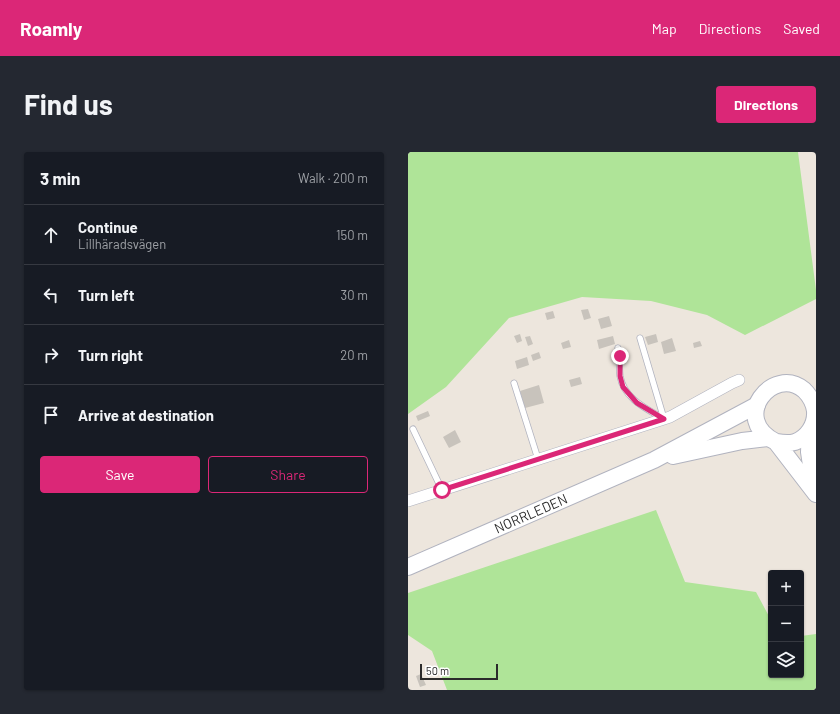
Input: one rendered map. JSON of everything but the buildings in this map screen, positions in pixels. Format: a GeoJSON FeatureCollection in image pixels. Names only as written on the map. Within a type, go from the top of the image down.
{"type":"FeatureCollection","features":[{"type":"Feature","properties":{"kind":"main road"},"geometry":{"type":"LineString","coordinates":[[789,384],[809,388],[808,394],[813,402],[815,412],[809,452],[816,493],[772,440],[762,432],[758,425],[755,415],[761,396],[768,389],[776,385],[789,384]]}},
{"type":"Feature","properties":{"kind":"main road","name":"NORRLEDEN"},"geometry":{"type":"LineString","coordinates":[[408,567],[654,460],[757,405]]}},
{"type":"Feature","properties":{"kind":"main road"},"geometry":{"type":"LineString","coordinates":[[772,440],[785,444],[794,443],[803,438],[813,425]]}},
{"type":"Feature","properties":{"kind":"main road","name":"NORRLEDEN"},"geometry":{"type":"LineString","coordinates":[[654,460],[742,441],[772,440]]}},
{"type":"Feature","properties":{"kind":"street"},"geometry":{"type":"LineString","coordinates":[[408,501],[664,419],[739,380]]}},
{"type":"Feature","properties":{"kind":"lane"},"geometry":{"type":"LineString","coordinates":[[640,338],[664,419]]}},
{"type":"Feature","properties":{"kind":"lane"},"geometry":{"type":"LineString","coordinates":[[618,348],[620,356],[620,376],[623,387],[637,403],[664,419]]}},
{"type":"Feature","properties":{"kind":"lane"},"geometry":{"type":"LineString","coordinates":[[514,383],[538,459]]}},
{"type":"Feature","properties":{"kind":"lane"},"geometry":{"type":"LineString","coordinates":[[413,428],[442,490]]}},
{"type":"Feature","properties":{"kind":"green space"},"geometry":{"type":"Polygon","coordinates":[[[408,152],[798,152],[816,299],[745,335],[707,315],[651,301],[582,297],[509,318],[446,387],[408,414],[408,152]]]}},
{"type":"Feature","properties":{"kind":"green space"},"geometry":{"type":"Polygon","coordinates":[[[656,510],[685,582],[756,592],[768,614],[768,678],[804,678],[804,636],[816,634],[816,690],[447,690],[432,651],[408,635],[408,593],[656,510]]]}},
{"type":"Feature","properties":{"kind":"route"},"geometry":{"type":"LineString","coordinates":[[442,490],[664,419],[637,403],[623,387],[620,376],[620,356]]}}]}
